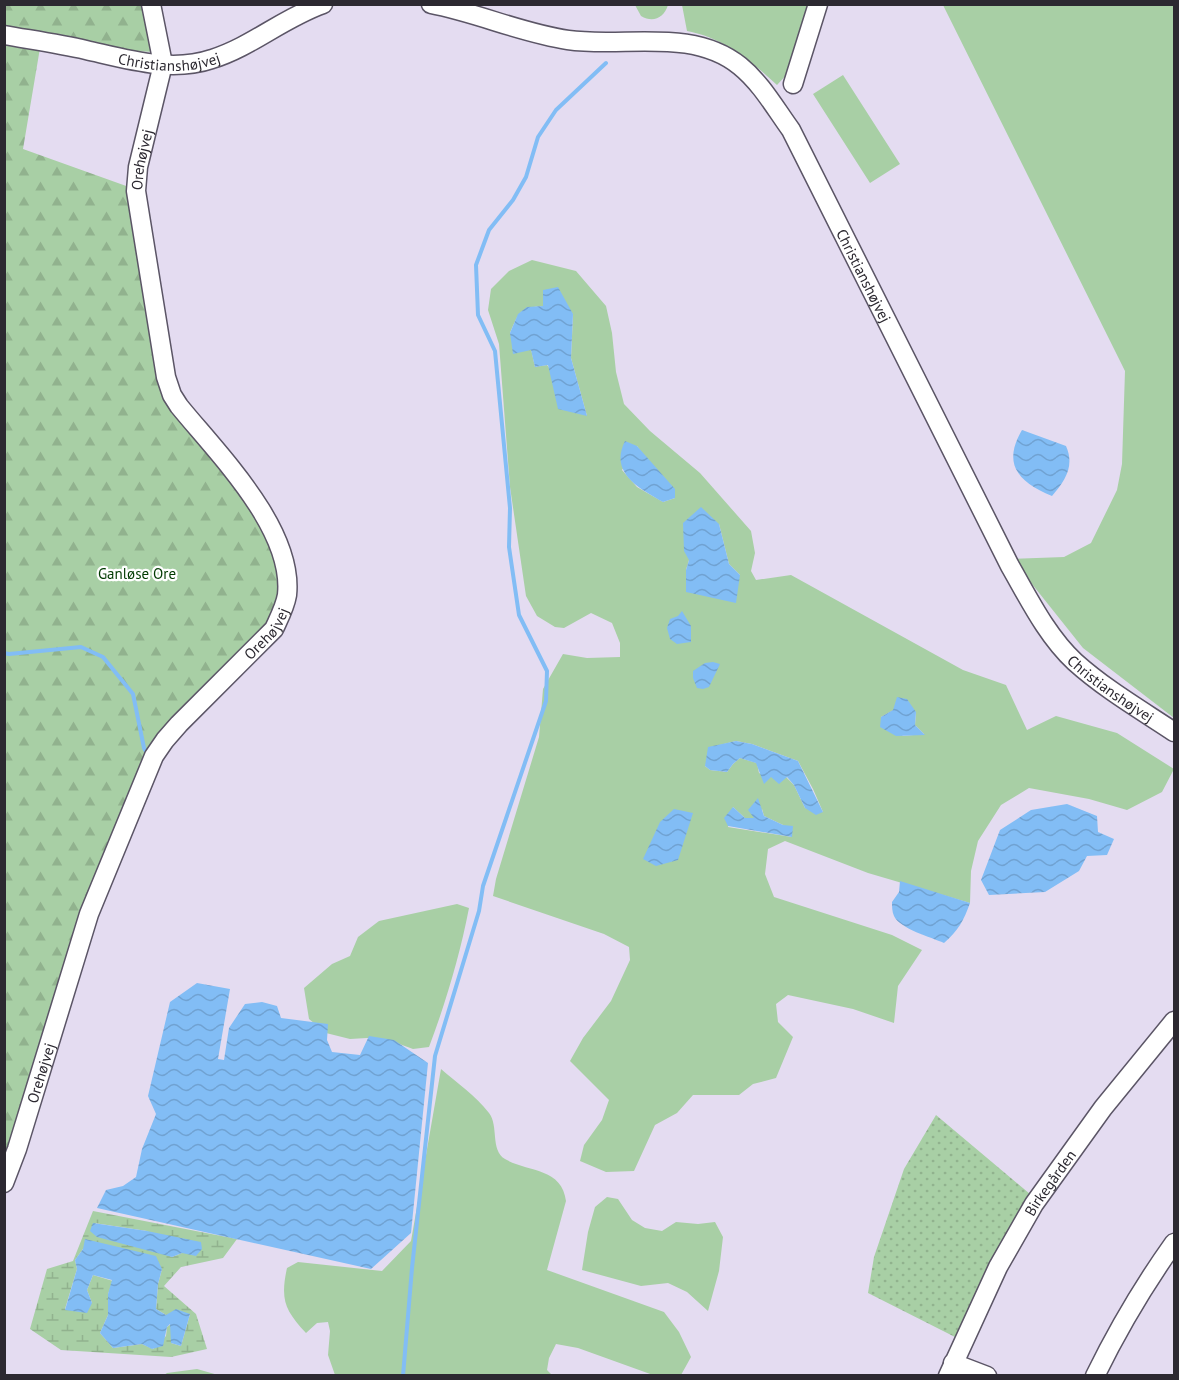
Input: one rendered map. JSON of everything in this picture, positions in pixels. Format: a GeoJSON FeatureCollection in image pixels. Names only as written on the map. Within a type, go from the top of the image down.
{"type":"FeatureCollection","features":[{"type":"Feature","properties":{"kind":"street"},"geometry":{"type":"LineString","coordinates":[[151,4],[163,64]]}},
{"type":"Feature","properties":{"kind":"street","name":"Christianshøjvej"},"geometry":{"type":"LineString","coordinates":[[4,35],[145,62],[183,65],[211,60],[238,49],[292,17],[323,4]]}},
{"type":"Feature","properties":{"kind":"street","name":"Christianshøjvej"},"geometry":{"type":"LineString","coordinates":[[431,4],[568,40],[676,42],[699,45],[739,65],[759,84],[791,130],[1010,566],[1035,610],[1074,661],[1100,682],[1174,732]]}},
{"type":"Feature","properties":{"kind":"street"},"geometry":{"type":"LineString","coordinates":[[793,84],[818,4]]}},
{"type":"Feature","properties":{"kind":"street","name":"Orehøjvej"},"geometry":{"type":"LineString","coordinates":[[4,1183],[17,1149],[89,914],[154,756],[179,724],[274,629],[287,595],[287,574],[283,555],[261,508],[179,406],[172,395],[166,377],[136,192],[138,167],[163,64]]}},
{"type":"Feature","properties":{"kind":"street","name":"Birkegården"},"geometry":{"type":"LineString","coordinates":[[987,1376],[951,1369],[998,1268],[1034,1204],[1102,1108],[1174,1021]]}},
{"type":"Feature","properties":{"kind":"street"},"geometry":{"type":"LineString","coordinates":[[1095,1376],[1112,1341],[1155,1269],[1174,1243]]}},
{"type":"Feature","properties":{"kind":"green space"},"geometry":{"type":"Polygon","coordinates":[[[635,4],[668,5],[661,16],[650,19],[641,16],[635,4]]]}},
{"type":"Feature","properties":{"kind":"green space","name":"Ganløse Ore"},"geometry":{"type":"Polygon","coordinates":[[[5,5],[148,5],[158,52],[40,48],[23,149],[129,187],[175,404],[258,510],[285,567],[272,628],[154,743],[5,1167],[5,5]]]}},
{"type":"Feature","properties":{"kind":"green space"},"geometry":{"type":"Polygon","coordinates":[[[682,5],[811,5],[791,70],[777,85],[736,51],[713,39],[687,31],[682,5]]]}},
{"type":"Feature","properties":{"kind":"green space"},"geometry":{"type":"Polygon","coordinates":[[[943,5],[1174,5],[1174,718],[1083,648],[1012,559],[1064,557],[1091,543],[1117,490],[1122,464],[1125,371],[943,5]]]}},
{"type":"Feature","properties":{"kind":"green space"},"geometry":{"type":"Polygon","coordinates":[[[843,75],[900,164],[870,183],[813,94],[843,75]]]}},
{"type":"Feature","properties":{"kind":"green space"},"geometry":{"type":"Polygon","coordinates":[[[532,260],[576,271],[606,306],[612,333],[616,372],[624,404],[650,431],[700,473],[751,531],[755,553],[751,571],[756,580],[791,575],[963,670],[1006,685],[1027,730],[1056,716],[1117,733],[1174,769],[1162,792],[1127,810],[1089,799],[1029,788],[1001,805],[978,841],[971,871],[970,903],[868,873],[785,841],[768,849],[765,874],[774,897],[892,935],[922,950],[898,986],[894,1023],[853,1009],[788,995],[776,1004],[778,1022],[793,1037],[776,1078],[753,1084],[739,1095],[693,1095],[677,1113],[655,1125],[634,1171],[606,1172],[580,1161],[584,1145],[602,1120],[609,1100],[570,1061],[583,1038],[611,1001],[630,960],[629,947],[604,934],[493,896],[496,879],[539,737],[543,689],[563,654],[587,658],[620,657],[620,643],[612,623],[591,613],[564,628],[555,627],[537,616],[526,596],[510,487],[499,344],[488,310],[491,289],[509,271],[532,260]],[[543,306],[521,312],[510,333],[531,349],[535,367],[547,365],[587,416],[571,358],[573,314],[543,306]],[[637,446],[622,470],[637,487],[663,502],[675,498],[637,446]],[[719,524],[689,560],[686,570],[740,575],[729,564],[719,524]],[[893,710],[881,717],[903,736],[924,734],[915,725],[916,712],[893,710]],[[736,741],[716,746],[705,766],[710,770],[727,772],[740,758],[757,763],[759,773],[771,777],[786,777],[794,785],[805,808],[823,812],[798,761],[752,744],[736,741]],[[733,807],[728,827],[792,837],[783,825],[764,816],[762,809],[755,818],[745,818],[733,807]]]}},
{"type":"Feature","properties":{"kind":"green space"},"geometry":{"type":"Polygon","coordinates":[[[457,904],[469,908],[452,978],[429,1047],[413,1049],[394,1042],[367,1038],[350,1039],[326,1033],[309,1019],[304,988],[332,964],[350,956],[358,937],[379,921],[457,904]]]}},
{"type":"Feature","properties":{"kind":"green space"},"geometry":{"type":"Polygon","coordinates":[[[441,1069],[489,1113],[494,1124],[496,1144],[500,1155],[514,1163],[551,1176],[563,1190],[566,1201],[547,1270],[664,1312],[679,1332],[691,1357],[681,1375],[653,1375],[578,1348],[556,1344],[549,1358],[547,1370],[552,1375],[335,1375],[328,1355],[330,1331],[328,1322],[317,1323],[306,1333],[289,1311],[284,1297],[287,1268],[298,1262],[382,1271],[411,1241],[441,1069]]]}},
{"type":"Feature","properties":{"kind":"green space"},"geometry":{"type":"Polygon","coordinates":[[[936,1115],[1030,1194],[988,1266],[955,1337],[868,1293],[874,1257],[904,1169],[936,1115]]]}},
{"type":"Feature","properties":{"kind":"green space"},"geometry":{"type":"Polygon","coordinates":[[[607,1197],[618,1199],[632,1220],[645,1228],[662,1231],[676,1222],[698,1224],[715,1222],[723,1237],[719,1271],[708,1311],[687,1292],[668,1283],[641,1286],[582,1270],[588,1232],[595,1207],[607,1197]]]}},
{"type":"Feature","properties":{"kind":"green space"},"geometry":{"type":"Polygon","coordinates":[[[93,1211],[237,1239],[223,1258],[181,1267],[164,1286],[196,1314],[207,1349],[171,1357],[61,1350],[30,1329],[47,1269],[73,1261],[93,1211]],[[94,1223],[172,1257],[182,1253],[147,1231],[94,1223]],[[83,1249],[75,1260],[77,1269],[65,1309],[92,1303],[87,1290],[93,1275],[113,1281],[108,1294],[108,1315],[100,1333],[113,1348],[142,1344],[153,1349],[166,1336],[167,1327],[171,1324],[171,1343],[181,1346],[190,1314],[166,1315],[156,1309],[162,1269],[83,1249]]]}},
{"type":"Feature","properties":{"kind":"green space"},"geometry":{"type":"Polygon","coordinates":[[[197,1369],[218,1375],[164,1375],[167,1373],[197,1369]]]}},
{"type":"Feature","properties":{"kind":"water"},"geometry":{"type":"Polygon","coordinates":[[[558,287],[573,314],[571,358],[587,416],[558,409],[548,365],[535,367],[531,350],[513,354],[510,333],[518,314],[527,307],[543,306],[543,290],[558,287]]]}},
{"type":"Feature","properties":{"kind":"water"},"geometry":{"type":"Polygon","coordinates":[[[1022,430],[1066,446],[1069,453],[1069,467],[1061,485],[1052,496],[1030,485],[1017,470],[1013,453],[1022,430]]]}},
{"type":"Feature","properties":{"kind":"water"},"geometry":{"type":"Polygon","coordinates":[[[625,441],[637,446],[675,489],[675,498],[663,502],[629,478],[621,462],[621,452],[625,441]]]}},
{"type":"Feature","properties":{"kind":"water"},"geometry":{"type":"Polygon","coordinates":[[[701,507],[719,524],[729,564],[740,575],[736,603],[686,592],[686,570],[689,560],[684,551],[683,523],[701,507]]]}},
{"type":"Feature","properties":{"kind":"water"},"geometry":{"type":"Polygon","coordinates":[[[682,611],[691,626],[691,642],[677,644],[670,639],[667,628],[670,619],[678,616],[682,611]]]}},
{"type":"Feature","properties":{"kind":"water"},"geometry":{"type":"Polygon","coordinates":[[[705,663],[720,664],[709,687],[697,688],[693,671],[705,663]]]}},
{"type":"Feature","properties":{"kind":"water"},"geometry":{"type":"Polygon","coordinates":[[[897,697],[907,699],[916,712],[915,725],[925,735],[896,736],[880,727],[881,717],[893,710],[897,697]]]}},
{"type":"Feature","properties":{"kind":"water"},"geometry":{"type":"Polygon","coordinates":[[[736,741],[752,744],[798,761],[823,812],[816,815],[805,808],[794,785],[787,777],[779,784],[771,777],[764,784],[756,763],[740,758],[727,772],[710,770],[705,766],[708,747],[736,741]]]}},
{"type":"Feature","properties":{"kind":"water"},"geometry":{"type":"Polygon","coordinates":[[[758,798],[764,816],[783,825],[793,826],[792,837],[728,826],[724,818],[733,807],[745,818],[754,818],[748,810],[758,798]]]}},
{"type":"Feature","properties":{"kind":"water"},"geometry":{"type":"Polygon","coordinates":[[[1067,804],[1097,816],[1098,832],[1114,839],[1107,855],[1087,856],[1079,871],[1045,892],[989,895],[981,880],[1000,830],[1031,810],[1067,804]]]}},
{"type":"Feature","properties":{"kind":"water"},"geometry":{"type":"Polygon","coordinates":[[[674,809],[693,813],[678,860],[656,866],[643,859],[660,822],[674,809]]]}},
{"type":"Feature","properties":{"kind":"water"},"geometry":{"type":"Polygon","coordinates":[[[900,881],[970,903],[960,925],[944,943],[909,929],[897,921],[892,911],[892,902],[899,892],[900,881]]]}},
{"type":"Feature","properties":{"kind":"water"},"geometry":{"type":"Polygon","coordinates":[[[197,983],[230,989],[218,1059],[224,1060],[229,1028],[245,1004],[262,1002],[277,1006],[281,1018],[328,1024],[327,1040],[332,1052],[360,1055],[369,1036],[394,1040],[428,1063],[411,1233],[371,1269],[97,1208],[106,1190],[123,1186],[136,1177],[142,1149],[156,1114],[148,1096],[170,1002],[197,983]]]}},
{"type":"Feature","properties":{"kind":"water"},"geometry":{"type":"Polygon","coordinates":[[[93,1223],[201,1242],[202,1249],[196,1256],[182,1253],[172,1257],[97,1237],[90,1231],[93,1223]]]}},
{"type":"Feature","properties":{"kind":"water"},"geometry":{"type":"Polygon","coordinates":[[[85,1239],[156,1256],[162,1269],[156,1309],[166,1315],[176,1309],[190,1314],[181,1346],[171,1343],[170,1324],[167,1327],[163,1346],[152,1349],[142,1344],[113,1348],[100,1333],[108,1315],[108,1294],[112,1280],[93,1275],[87,1290],[92,1303],[87,1313],[65,1310],[77,1269],[75,1260],[83,1249],[85,1239]]]}},
{"type":"Feature","properties":{"kind":"waterway"},"geometry":{"type":"LineString","coordinates":[[403,1376],[435,1056],[479,911],[483,886],[546,701],[547,671],[519,615],[509,547],[510,508],[495,351],[478,315],[476,265],[489,230],[513,200],[526,177],[538,137],[556,110],[606,63]]}},
{"type":"Feature","properties":{"kind":"waterway"},"geometry":{"type":"LineString","coordinates":[[4,653],[81,647],[103,657],[133,694],[144,748],[148,755]]}}]}
